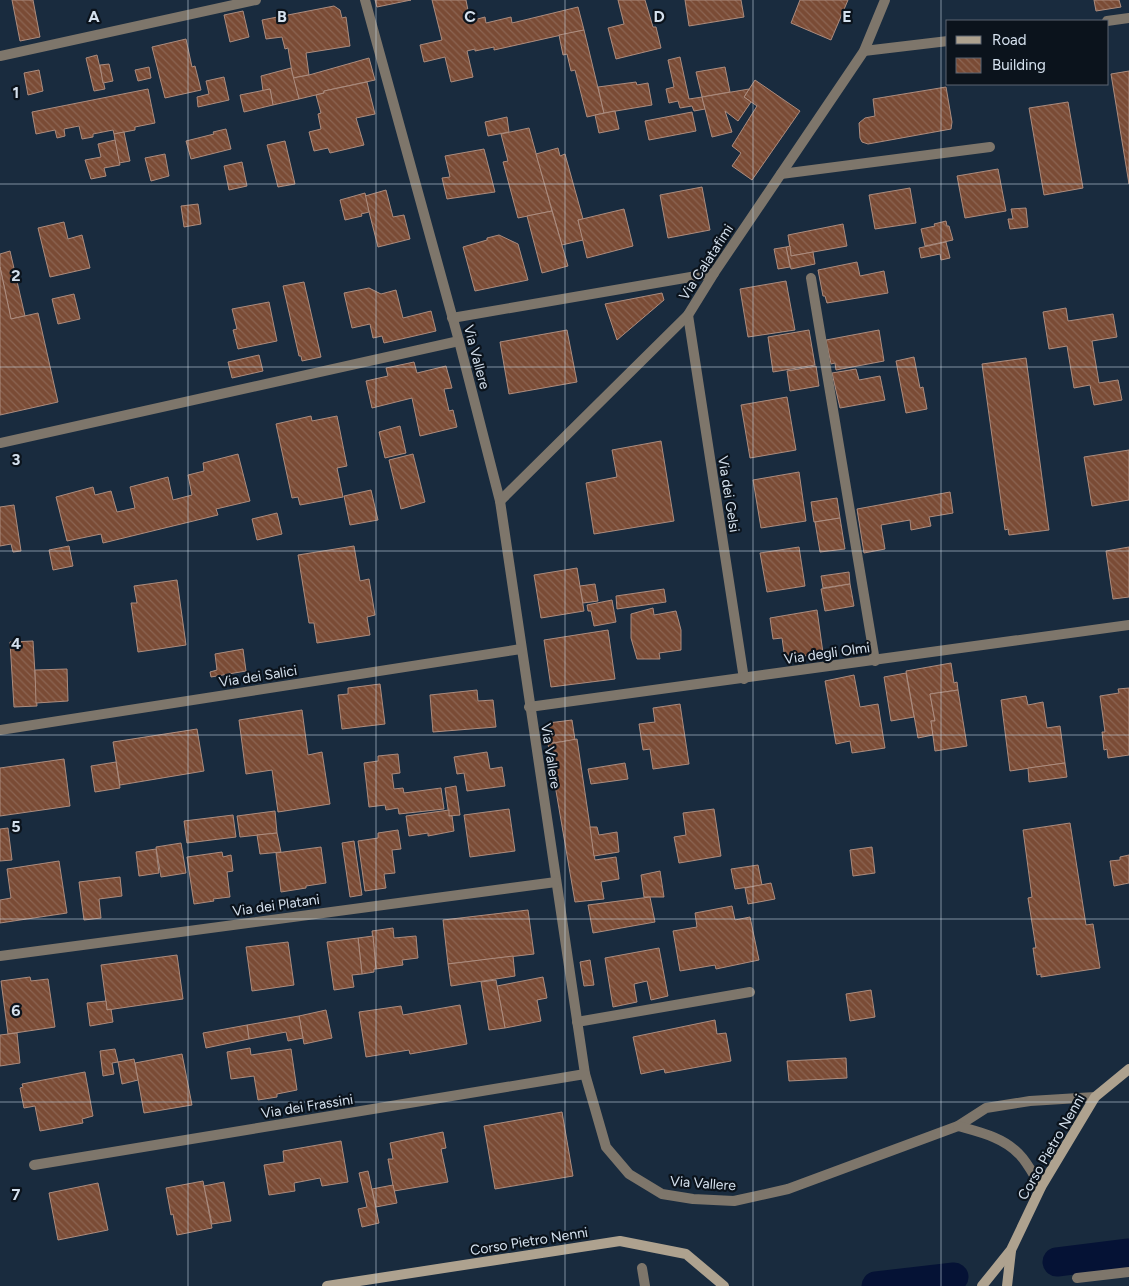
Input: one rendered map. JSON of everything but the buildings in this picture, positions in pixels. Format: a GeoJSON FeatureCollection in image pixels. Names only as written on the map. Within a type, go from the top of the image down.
{"type":"FeatureCollection","features":[{"type":"Feature","properties":{"kind":"main road","name":"Corso Pietro Nenni"},"geometry":{"type":"LineString","coordinates":[[982,1286],[1011,1250],[1041,1187],[1094,1098],[1129,1069]]}},
{"type":"Feature","properties":{"kind":"main road","name":"Corso Pietro Nenni"},"geometry":{"type":"LineString","coordinates":[[327,1286],[620,1241],[686,1254],[724,1286]]}},
{"type":"Feature","properties":{"kind":"main road","name":"Corso Pietro Nenni"},"geometry":{"type":"LineString","coordinates":[[1007,1286],[1011,1250]]}},
{"type":"Feature","properties":{"kind":"street"},"geometry":{"type":"LineString","coordinates":[[0,56],[256,0]]}},
{"type":"Feature","properties":{"kind":"street","name":"Via Vallere"},"geometry":{"type":"LineString","coordinates":[[365,0],[500,501],[529,707],[585,1074],[606,1146],[629,1174],[662,1194],[693,1199],[734,1201],[788,1189],[958,1126],[986,1108],[1030,1101],[1094,1098]]}},
{"type":"Feature","properties":{"kind":"street","name":"Via Calatafimi"},"geometry":{"type":"LineString","coordinates":[[500,501],[688,315],[714,273],[864,51],[885,0]]}},
{"type":"Feature","properties":{"kind":"street"},"geometry":{"type":"LineString","coordinates":[[1109,21],[1129,18]]}},
{"type":"Feature","properties":{"kind":"street"},"geometry":{"type":"LineString","coordinates":[[864,51],[946,41]]}},
{"type":"Feature","properties":{"kind":"street"},"geometry":{"type":"LineString","coordinates":[[781,174],[990,147]]}},
{"type":"Feature","properties":{"kind":"street"},"geometry":{"type":"LineString","coordinates":[[452,318],[714,273]]}},
{"type":"Feature","properties":{"kind":"street"},"geometry":{"type":"LineString","coordinates":[[811,278],[875,660]]}},
{"type":"Feature","properties":{"kind":"street","name":"Via dei Gelsi"},"geometry":{"type":"LineString","coordinates":[[688,315],[744,679]]}},
{"type":"Feature","properties":{"kind":"street"},"geometry":{"type":"LineString","coordinates":[[0,443],[458,341]]}},
{"type":"Feature","properties":{"kind":"street","name":"Via degli Olmi"},"geometry":{"type":"LineString","coordinates":[[529,707],[1129,625]]}},
{"type":"Feature","properties":{"kind":"street","name":"Via dei Salici"},"geometry":{"type":"LineString","coordinates":[[0,730],[521,648]]}},
{"type":"Feature","properties":{"kind":"street","name":"Via dei Platani"},"geometry":{"type":"LineString","coordinates":[[0,956],[556,882]]}},
{"type":"Feature","properties":{"kind":"street"},"geometry":{"type":"LineString","coordinates":[[577,1022],[750,992]]}},
{"type":"Feature","properties":{"kind":"street","name":"Via dei Frassini"},"geometry":{"type":"LineString","coordinates":[[34,1165],[585,1074]]}},
{"type":"Feature","properties":{"kind":"street"},"geometry":{"type":"LineString","coordinates":[[958,1126],[1003,1141],[1019,1154],[1041,1187]]}},
{"type":"Feature","properties":{"kind":"street"},"geometry":{"type":"LineString","coordinates":[[642,1268],[646,1286]]}},
{"type":"Feature","properties":{"kind":"street"},"geometry":{"type":"LineString","coordinates":[[1077,1278],[1129,1272]]}},
{"type":"Feature","properties":{"kind":"waterway"},"geometry":{"type":"LineString","coordinates":[[1057,1262],[1129,1253]]}},
{"type":"Feature","properties":{"kind":"waterway"},"geometry":{"type":"LineString","coordinates":[[876,1286],[954,1277]]}}]}
